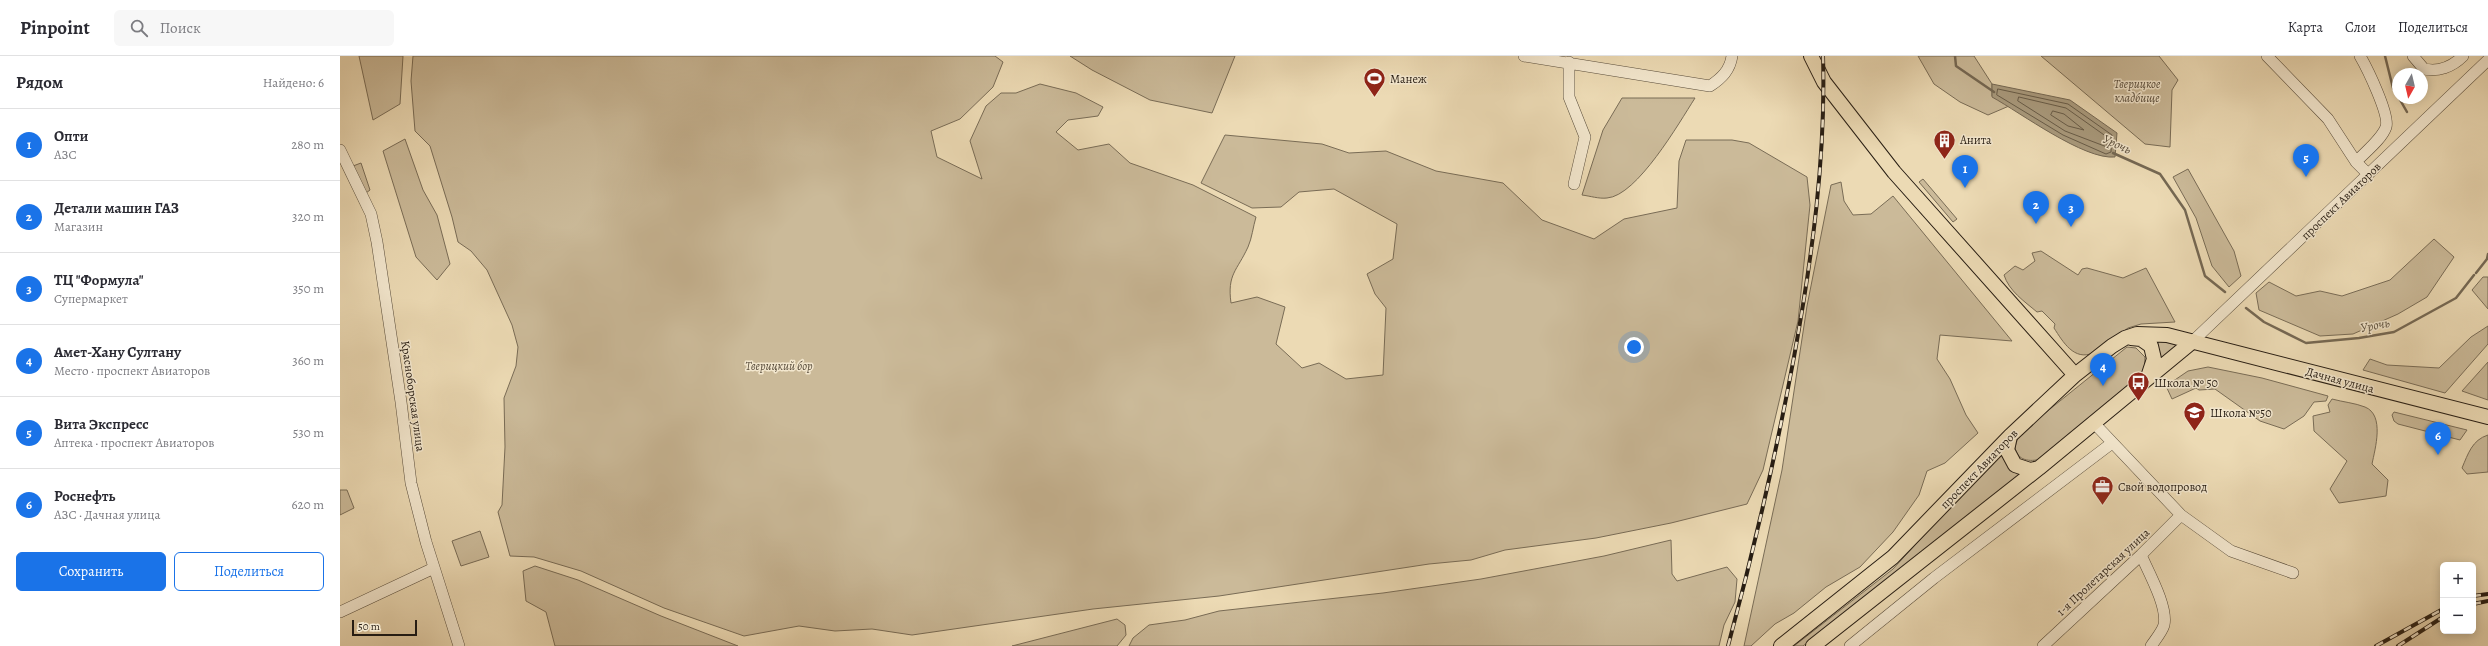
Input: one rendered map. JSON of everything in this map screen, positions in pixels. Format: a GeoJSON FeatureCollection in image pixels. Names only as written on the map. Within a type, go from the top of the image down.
{"type":"FeatureCollection","features":[{"type":"Feature","properties":{"kind":"main road"},"geometry":{"type":"LineString","coordinates":[[1811,56],[1824,82],[1894,172],[2075,375]]}},
{"type":"Feature","properties":{"kind":"main road","name":"проспект Авиаторов"},"geometry":{"type":"LineString","coordinates":[[1781,646],[1893,557],[2010,436],[2075,375],[2125,338],[2147,333],[2167,335],[2193,341]]}},
{"type":"Feature","properties":{"kind":"main road"},"geometry":{"type":"LineString","coordinates":[[2125,338],[2141,339],[2151,346],[2154,359],[2148,377]]}},
{"type":"Feature","properties":{"kind":"main road","name":"проспект Авиаторов"},"geometry":{"type":"LineString","coordinates":[[1813,646],[2039,468],[2193,341]]}},
{"type":"Feature","properties":{"kind":"main road","name":"Дачная улица"},"geometry":{"type":"LineString","coordinates":[[2193,341],[2374,390],[2488,417]]}},
{"type":"Feature","properties":{"kind":"main road"},"geometry":{"type":"LineString","coordinates":[[2010,436],[2007,450],[2013,462],[2022,469],[2030,470],[2039,468]]}},
{"type":"Feature","properties":{"kind":"street"},"geometry":{"type":"LineString","coordinates":[[1524,56],[1569,62],[1710,86],[1722,78],[1731,64],[1732,56]]}},
{"type":"Feature","properties":{"kind":"street"},"geometry":{"type":"LineString","coordinates":[[2267,56],[2328,119],[2356,162],[2368,174]]}},
{"type":"Feature","properties":{"kind":"street"},"geometry":{"type":"LineString","coordinates":[[2356,162],[2386,128],[2387,117],[2368,71],[2360,56]]}},
{"type":"Feature","properties":{"kind":"street"},"geometry":{"type":"LineString","coordinates":[[2413,56],[2424,69],[2433,71],[2442,70],[2463,56]]}},
{"type":"Feature","properties":{"kind":"street","name":"проспект Авиаторов"},"geometry":{"type":"LineString","coordinates":[[2193,341],[2262,278],[2368,174],[2488,60]]}},
{"type":"Feature","properties":{"kind":"street"},"geometry":{"type":"LineString","coordinates":[[1569,62],[1569,97],[1584,137],[1574,184]]}},
{"type":"Feature","properties":{"kind":"street","name":"Красноборская улица"},"geometry":{"type":"LineString","coordinates":[[340,150],[370,214],[377,242],[401,402],[411,483],[434,568],[459,646]]}},
{"type":"Feature","properties":{"kind":"street"},"geometry":{"type":"LineString","coordinates":[[2093,422],[2181,515],[2231,551],[2293,573]]}},
{"type":"Feature","properties":{"kind":"street"},"geometry":{"type":"LineString","coordinates":[[1850,646],[1934,578],[2112,443]]}},
{"type":"Feature","properties":{"kind":"street","name":"1-я Пролетарская улица"},"geometry":{"type":"LineString","coordinates":[[2043,646],[2141,555],[2181,515]]}},
{"type":"Feature","properties":{"kind":"street"},"geometry":{"type":"LineString","coordinates":[[2141,555],[2160,598],[2165,617],[2164,627],[2151,646]]}},
{"type":"Feature","properties":{"kind":"street"},"geometry":{"type":"LineString","coordinates":[[340,612],[434,568]]}},
{"type":"Feature","properties":{"kind":"green space"},"geometry":{"type":"Polygon","coordinates":[[[359,56],[403,56],[400,104],[373,120],[359,56]]]}},
{"type":"Feature","properties":{"kind":"green space","name":"Тверицкий бор"},"geometry":{"type":"Polygon","coordinates":[[[413,56],[995,56],[1003,62],[993,87],[960,119],[931,131],[937,157],[982,179],[970,141],[986,106],[1001,93],[1016,93],[1040,84],[1076,93],[1103,107],[1098,116],[1068,120],[1056,132],[1078,150],[1109,144],[1130,163],[1193,185],[1256,217],[1249,244],[1234,273],[1230,285],[1231,303],[1257,297],[1285,307],[1276,344],[1302,368],[1319,363],[1346,379],[1383,375],[1386,308],[1375,294],[1367,274],[1393,259],[1397,224],[1334,189],[1299,192],[1281,207],[1252,208],[1201,183],[1225,135],[1322,144],[1349,153],[1386,151],[1436,171],[1503,183],[1542,220],[1594,239],[1624,219],[1677,208],[1679,161],[1686,140],[1732,140],[1749,143],[1807,177],[1810,205],[1798,321],[1763,470],[1747,504],[1671,523],[1596,538],[1505,550],[1471,560],[1429,564],[1219,596],[1093,609],[912,635],[872,629],[835,631],[799,626],[744,636],[664,608],[581,571],[534,557],[510,556],[498,512],[502,505],[505,447],[504,398],[516,366],[518,347],[512,325],[487,270],[471,251],[458,242],[452,217],[430,146],[415,131],[411,81],[413,56]]]}},
{"type":"Feature","properties":{"kind":"green space"},"geometry":{"type":"Polygon","coordinates":[[[1070,56],[1235,56],[1212,113],[1150,100],[1092,70],[1070,56]]]}},
{"type":"Feature","properties":{"kind":"green space"},"geometry":{"type":"Polygon","coordinates":[[[1918,56],[1974,56],[1992,84],[1992,96],[2009,106],[1988,115],[1960,102],[1934,84],[1918,56]]]}},
{"type":"Feature","properties":{"kind":"green space","name":"Тверицкое кладбище"},"geometry":{"type":"Polygon","coordinates":[[[2041,56],[2159,56],[2178,80],[2172,90],[2170,147],[2145,144],[2041,56]]]}},
{"type":"Feature","properties":{"kind":"green space"},"geometry":{"type":"Polygon","coordinates":[[[1622,98],[1695,98],[1656,157],[1631,185],[1619,194],[1607,198],[1582,195],[1603,130],[1622,98]]]}},
{"type":"Feature","properties":{"kind":"green space"},"geometry":{"type":"Polygon","coordinates":[[[405,139],[423,190],[437,215],[450,264],[437,280],[416,257],[383,151],[405,139]]]}},
{"type":"Feature","properties":{"kind":"green space"},"geometry":{"type":"Polygon","coordinates":[[[361,163],[370,190],[366,193],[353,166],[361,163]]]}},
{"type":"Feature","properties":{"kind":"green space"},"geometry":{"type":"Polygon","coordinates":[[[2188,169],[2234,251],[2241,276],[2229,287],[2212,266],[2196,218],[2173,177],[2188,169]]]}},
{"type":"Feature","properties":{"kind":"green space"},"geometry":{"type":"Polygon","coordinates":[[[1923,179],[1957,219],[1953,222],[1919,182],[1923,179]]]}},
{"type":"Feature","properties":{"kind":"green space"},"geometry":{"type":"Polygon","coordinates":[[[1841,182],[1844,201],[1853,215],[1871,214],[1893,196],[2012,341],[1940,335],[1937,359],[1950,379],[1966,415],[1978,433],[1945,463],[1927,471],[1919,495],[1893,532],[1860,567],[1826,587],[1794,613],[1775,624],[1751,646],[1744,646],[1782,470],[1807,306],[1831,185],[1841,182]]]}},
{"type":"Feature","properties":{"kind":"green space"},"geometry":{"type":"Polygon","coordinates":[[[2434,239],[2454,257],[2427,297],[2398,314],[2353,334],[2320,336],[2259,310],[2256,293],[2269,282],[2296,296],[2320,291],[2342,296],[2390,280],[2434,239]]]}},
{"type":"Feature","properties":{"kind":"green space"},"geometry":{"type":"Polygon","coordinates":[[[2041,251],[2078,275],[2082,269],[2087,268],[2123,278],[2146,268],[2175,322],[2141,324],[2128,328],[2093,353],[2086,355],[2075,352],[2070,349],[2061,339],[2054,328],[2055,324],[2042,311],[2037,312],[2009,286],[2006,281],[2004,275],[2015,266],[2023,270],[2035,261],[2032,253],[2041,251]]]}},
{"type":"Feature","properties":{"kind":"green space"},"geometry":{"type":"Polygon","coordinates":[[[2483,277],[2488,277],[2488,309],[2472,290],[2483,277]]]}},
{"type":"Feature","properties":{"kind":"green space"},"geometry":{"type":"Polygon","coordinates":[[[2488,326],[2488,344],[2445,393],[2363,370],[2370,359],[2387,365],[2439,368],[2471,337],[2488,326]]]}},
{"type":"Feature","properties":{"kind":"green space"},"geometry":{"type":"Polygon","coordinates":[[[2152,338],[2183,344],[2160,362],[2152,338]]]}},
{"type":"Feature","properties":{"kind":"green space"},"geometry":{"type":"Polygon","coordinates":[[[2127,347],[2136,348],[2145,357],[2144,373],[2041,459],[2028,460],[2021,458],[2016,452],[2015,447],[2019,434],[2127,347]]]}},
{"type":"Feature","properties":{"kind":"green space"},"geometry":{"type":"Polygon","coordinates":[[[2488,362],[2488,400],[2462,391],[2488,362]]]}},
{"type":"Feature","properties":{"kind":"green space"},"geometry":{"type":"Polygon","coordinates":[[[2208,367],[2262,378],[2328,396],[2326,401],[2314,402],[2304,416],[2284,429],[2260,421],[2215,389],[2199,390],[2196,388],[2172,399],[2166,386],[2188,371],[2208,367]]]}},
{"type":"Feature","properties":{"kind":"green space"},"geometry":{"type":"Polygon","coordinates":[[[2332,399],[2365,407],[2371,411],[2375,417],[2377,433],[2372,464],[2388,480],[2386,496],[2339,503],[2330,489],[2347,461],[2314,431],[2313,416],[2330,412],[2328,405],[2332,399]]]}},
{"type":"Feature","properties":{"kind":"green space"},"geometry":{"type":"Polygon","coordinates":[[[2394,412],[2467,430],[2460,440],[2398,424],[2394,421],[2392,415],[2394,412]]]}},
{"type":"Feature","properties":{"kind":"green space"},"geometry":{"type":"Polygon","coordinates":[[[2488,435],[2488,472],[2467,474],[2462,468],[2471,448],[2478,440],[2488,435]]]}},
{"type":"Feature","properties":{"kind":"green space"},"geometry":{"type":"Polygon","coordinates":[[[2003,449],[2023,473],[1803,646],[1794,646],[1893,569],[2003,449]]]}},
{"type":"Feature","properties":{"kind":"green space"},"geometry":{"type":"Polygon","coordinates":[[[340,490],[347,490],[354,508],[340,515],[340,490]]]}},
{"type":"Feature","properties":{"kind":"green space"},"geometry":{"type":"Polygon","coordinates":[[[480,531],[489,557],[461,566],[452,541],[480,531]]]}},
{"type":"Feature","properties":{"kind":"green space"},"geometry":{"type":"Polygon","coordinates":[[[1671,540],[1672,574],[1677,581],[1727,567],[1737,579],[1735,602],[1724,625],[1719,646],[1129,646],[1133,638],[1149,625],[1185,620],[1219,611],[1383,593],[1481,579],[1604,556],[1671,540]]]}},
{"type":"Feature","properties":{"kind":"green space"},"geometry":{"type":"Polygon","coordinates":[[[535,566],[578,580],[661,616],[738,646],[555,646],[546,612],[526,601],[523,571],[535,566]]]}},
{"type":"Feature","properties":{"kind":"green space"},"geometry":{"type":"Polygon","coordinates":[[[1117,619],[1125,625],[1126,635],[1117,646],[1012,646],[1117,619]]]}},
{"type":"Feature","properties":{"kind":"water"},"geometry":{"type":"Polygon","coordinates":[[[1992,84],[2070,100],[2117,133],[2115,157],[2102,156],[2087,151],[2070,144],[2053,134],[1992,97],[1992,84]]]}},
{"type":"Feature","properties":{"kind":"waterway","name":"Урочь"},"geometry":{"type":"LineString","coordinates":[[1955,56],[1956,66],[1994,92]]}},
{"type":"Feature","properties":{"kind":"waterway"},"geometry":{"type":"LineString","coordinates":[[2385,56],[2392,84]]}},
{"type":"Feature","properties":{"kind":"waterway"},"geometry":{"type":"LineString","coordinates":[[2402,104],[2407,112]]}},
{"type":"Feature","properties":{"kind":"waterway","name":"Урочь"},"geometry":{"type":"LineString","coordinates":[[2113,153],[2160,174],[2185,210],[2205,276],[2225,292]]}},
{"type":"Feature","properties":{"kind":"waterway","name":"Урочь"},"geometry":{"type":"LineString","coordinates":[[2476,273],[2487,259],[2488,254]]}},
{"type":"Feature","properties":{"kind":"waterway","name":"Урочь"},"geometry":{"type":"LineString","coordinates":[[2246,308],[2264,322],[2306,343],[2359,338],[2394,332],[2456,298],[2474,275]]}},
{"type":"Feature","properties":{"kind":"railway"},"geometry":{"type":"LineString","coordinates":[[1728,646],[1756,538],[1801,320],[1812,245],[1820,170],[1823,56]]}},
{"type":"Feature","properties":{"kind":"railway"},"geometry":{"type":"LineString","coordinates":[[2476,596],[2488,594]]}},
{"type":"Feature","properties":{"kind":"railway"},"geometry":{"type":"LineString","coordinates":[[2476,603],[2488,601]]}},
{"type":"Feature","properties":{"kind":"railway"},"geometry":{"type":"LineString","coordinates":[[2376,646],[2440,611]]}},
{"type":"Feature","properties":{"kind":"railway"},"geometry":{"type":"LineString","coordinates":[[2398,646],[2440,619]]}},
{"type":"Feature","properties":{"kind":"place","name":"Манеж"},"geometry":{"type":"Point","coordinates":[1375,98]}},
{"type":"Feature","properties":{"kind":"place","name":"Анита"},"geometry":{"type":"Point","coordinates":[1945,160]}},
{"type":"Feature","properties":{"kind":"place","name":"Вита Экспресс"},"geometry":{"type":"Point","coordinates":[2306,177]}},
{"type":"Feature","properties":{"kind":"place","name":"Опти"},"geometry":{"type":"Point","coordinates":[1965,188]}},
{"type":"Feature","properties":{"kind":"place","name":"Детали машин ГАЗ"},"geometry":{"type":"Point","coordinates":[2036,224]}},
{"type":"Feature","properties":{"kind":"place","name":"ТЦ \"Формула\""},"geometry":{"type":"Point","coordinates":[2071,227]}},
{"type":"Feature","properties":{"kind":"place","name":"Амет-Хану Султану"},"geometry":{"type":"Point","coordinates":[2103,386]}},
{"type":"Feature","properties":{"kind":"place","name":"Школа № 50"},"geometry":{"type":"Point","coordinates":[2139,402]}},
{"type":"Feature","properties":{"kind":"place","name":"Школа №50"},"geometry":{"type":"Point","coordinates":[2194,432]}},
{"type":"Feature","properties":{"kind":"place","name":"Роснефть"},"geometry":{"type":"Point","coordinates":[2438,455]}},
{"type":"Feature","properties":{"kind":"place","name":"Свой водопровод"},"geometry":{"type":"Point","coordinates":[2103,506]}}]}
